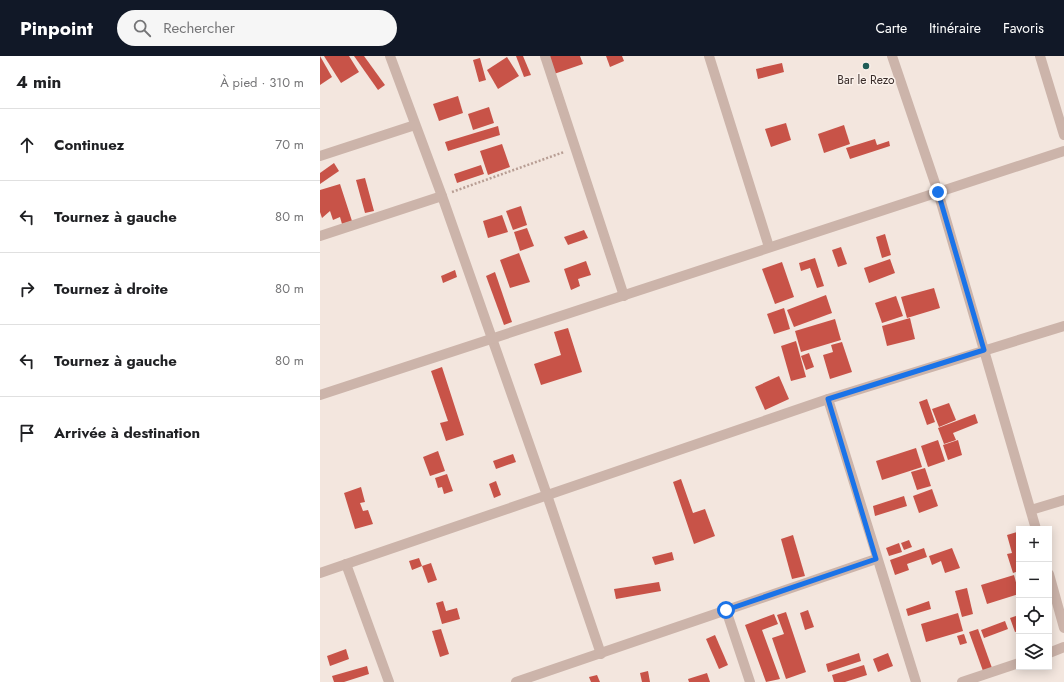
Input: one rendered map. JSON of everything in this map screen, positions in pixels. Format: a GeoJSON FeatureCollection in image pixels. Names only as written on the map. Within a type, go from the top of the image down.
{"type":"FeatureCollection","features":[{"type":"Feature","properties":{"kind":"street"},"geometry":{"type":"LineString","coordinates":[[390,56],[442,196],[601,654]]}},
{"type":"Feature","properties":{"kind":"street"},"geometry":{"type":"LineString","coordinates":[[545,56],[624,296]]}},
{"type":"Feature","properties":{"kind":"street"},"geometry":{"type":"LineString","coordinates":[[709,56],[769,247]]}},
{"type":"Feature","properties":{"kind":"street"},"geometry":{"type":"LineString","coordinates":[[892,56],[938,192],[1035,526]]}},
{"type":"Feature","properties":{"kind":"street"},"geometry":{"type":"LineString","coordinates":[[1040,56],[1064,135]]}},
{"type":"Feature","properties":{"kind":"street"},"geometry":{"type":"LineString","coordinates":[[320,156],[415,125]]}},
{"type":"Feature","properties":{"kind":"street"},"geometry":{"type":"LineString","coordinates":[[320,395],[492,340],[769,247],[1064,151]]}},
{"type":"Feature","properties":{"kind":"street"},"geometry":{"type":"LineString","coordinates":[[320,236],[442,196]]}},
{"type":"Feature","properties":{"kind":"street"},"geometry":{"type":"LineString","coordinates":[[320,573],[828,399],[1064,326]]}},
{"type":"Feature","properties":{"kind":"street"},"geometry":{"type":"LineString","coordinates":[[828,399],[876,559],[916,682]]}},
{"type":"Feature","properties":{"kind":"street"},"geometry":{"type":"LineString","coordinates":[[1031,510],[1064,500]]}},
{"type":"Feature","properties":{"kind":"street"},"geometry":{"type":"LineString","coordinates":[[516,682],[876,559]]}},
{"type":"Feature","properties":{"kind":"street"},"geometry":{"type":"LineString","coordinates":[[346,564],[389,682]]}},
{"type":"Feature","properties":{"kind":"street"},"geometry":{"type":"LineString","coordinates":[[1052,585],[1064,628]]}},
{"type":"Feature","properties":{"kind":"street"},"geometry":{"type":"LineString","coordinates":[[726,610],[750,682]]}},
{"type":"Feature","properties":{"kind":"street"},"geometry":{"type":"LineString","coordinates":[[1052,651],[1064,647]]}},
{"type":"Feature","properties":{"kind":"street"},"geometry":{"type":"LineString","coordinates":[[962,682],[1016,664]]}},
{"type":"Feature","properties":{"kind":"path"},"geometry":{"type":"LineString","coordinates":[[442,196],[575,148]]}},
{"type":"Feature","properties":{"kind":"building"},"geometry":{"type":"Polygon","coordinates":[[[320,56],[332,77],[320,85],[320,56]]]}},
{"type":"Feature","properties":{"kind":"building"},"geometry":{"type":"Polygon","coordinates":[[[324,56],[349,56],[359,72],[341,83],[324,56]]]}},
{"type":"Feature","properties":{"kind":"building"},"geometry":{"type":"Polygon","coordinates":[[[354,56],[364,56],[385,85],[378,90],[354,56]]]}},
{"type":"Feature","properties":{"kind":"building"},"geometry":{"type":"Polygon","coordinates":[[[516,56],[523,56],[531,75],[524,77],[516,56]]]}},
{"type":"Feature","properties":{"kind":"building"},"geometry":{"type":"Polygon","coordinates":[[[548,56],[580,56],[583,64],[554,74],[548,56]]]}},
{"type":"Feature","properties":{"kind":"building"},"geometry":{"type":"Polygon","coordinates":[[[606,56],[622,56],[624,61],[610,67],[606,56]]]}},
{"type":"Feature","properties":{"kind":"building"},"geometry":{"type":"Polygon","coordinates":[[[507,57],[519,76],[498,89],[487,70],[507,57]]]}},
{"type":"Feature","properties":{"kind":"building"},"geometry":{"type":"Polygon","coordinates":[[[480,58],[486,80],[479,82],[473,60],[480,58]]]}},
{"type":"Feature","properties":{"kind":"building"},"geometry":{"type":"Polygon","coordinates":[[[782,63],[784,72],[758,79],[756,69],[782,63]]]}},
{"type":"Feature","properties":{"kind":"building"},"geometry":{"type":"Polygon","coordinates":[[[458,96],[463,113],[439,121],[433,104],[458,96]]]}},
{"type":"Feature","properties":{"kind":"building"},"geometry":{"type":"Polygon","coordinates":[[[489,107],[494,123],[473,130],[468,114],[489,107]]]}},
{"type":"Feature","properties":{"kind":"building"},"geometry":{"type":"Polygon","coordinates":[[[786,123],[791,140],[771,147],[765,129],[786,123]]]}},
{"type":"Feature","properties":{"kind":"building"},"geometry":{"type":"Polygon","coordinates":[[[844,125],[850,144],[824,153],[818,134],[844,125]]]}},
{"type":"Feature","properties":{"kind":"building"},"geometry":{"type":"Polygon","coordinates":[[[498,126],[500,135],[448,151],[445,142],[498,126]]]}},
{"type":"Feature","properties":{"kind":"building"},"geometry":{"type":"Polygon","coordinates":[[[875,139],[877,145],[889,141],[890,146],[850,159],[846,148],[875,139]]]}},
{"type":"Feature","properties":{"kind":"building"},"geometry":{"type":"Polygon","coordinates":[[[502,144],[510,167],[488,175],[480,151],[502,144]]]}},
{"type":"Feature","properties":{"kind":"building"},"geometry":{"type":"Polygon","coordinates":[[[334,163],[339,171],[320,184],[320,173],[334,163]]]}},
{"type":"Feature","properties":{"kind":"building"},"geometry":{"type":"Polygon","coordinates":[[[481,165],[484,174],[457,183],[454,174],[481,165]]]}},
{"type":"Feature","properties":{"kind":"building"},"geometry":{"type":"Polygon","coordinates":[[[365,178],[374,211],[365,213],[356,180],[365,178]]]}},
{"type":"Feature","properties":{"kind":"building"},"geometry":{"type":"Polygon","coordinates":[[[340,184],[352,221],[342,224],[340,217],[333,220],[330,211],[322,218],[320,212],[320,190],[340,184]]]}},
{"type":"Feature","properties":{"kind":"building"},"geometry":{"type":"Polygon","coordinates":[[[521,206],[527,225],[513,230],[506,211],[521,206]]]}},
{"type":"Feature","properties":{"kind":"building"},"geometry":{"type":"Polygon","coordinates":[[[502,215],[508,232],[488,238],[483,221],[502,215]]]}},
{"type":"Feature","properties":{"kind":"building"},"geometry":{"type":"Polygon","coordinates":[[[527,228],[534,246],[520,251],[514,232],[527,228]]]}},
{"type":"Feature","properties":{"kind":"building"},"geometry":{"type":"Polygon","coordinates":[[[584,230],[588,238],[568,245],[564,237],[584,230]]]}},
{"type":"Feature","properties":{"kind":"building"},"geometry":{"type":"Polygon","coordinates":[[[885,234],[891,255],[882,258],[876,237],[885,234]]]}},
{"type":"Feature","properties":{"kind":"building"},"geometry":{"type":"Polygon","coordinates":[[[841,247],[847,264],[838,267],[832,250],[841,247]]]}},
{"type":"Feature","properties":{"kind":"building"},"geometry":{"type":"Polygon","coordinates":[[[519,253],[530,282],[510,288],[500,260],[519,253]]]}},
{"type":"Feature","properties":{"kind":"building"},"geometry":{"type":"Polygon","coordinates":[[[815,258],[824,286],[817,288],[810,268],[801,271],[799,263],[815,258]]]}},
{"type":"Feature","properties":{"kind":"building"},"geometry":{"type":"Polygon","coordinates":[[[890,259],[895,273],[869,283],[864,268],[890,259]]]}},
{"type":"Feature","properties":{"kind":"building"},"geometry":{"type":"Polygon","coordinates":[[[586,261],[591,275],[578,279],[580,286],[571,290],[564,269],[586,261]]]}},
{"type":"Feature","properties":{"kind":"building"},"geometry":{"type":"Polygon","coordinates":[[[782,262],[794,297],[775,304],[762,269],[782,262]]]}},
{"type":"Feature","properties":{"kind":"building"},"geometry":{"type":"Polygon","coordinates":[[[455,270],[457,277],[443,283],[441,276],[455,270]]]}},
{"type":"Feature","properties":{"kind":"building"},"geometry":{"type":"Polygon","coordinates":[[[495,272],[512,322],[504,325],[486,276],[495,272]]]}},
{"type":"Feature","properties":{"kind":"building"},"geometry":{"type":"Polygon","coordinates":[[[934,288],[940,308],[907,318],[901,297],[934,288]]]}},
{"type":"Feature","properties":{"kind":"building"},"geometry":{"type":"Polygon","coordinates":[[[826,295],[832,313],[794,327],[787,310],[826,295]]]}},
{"type":"Feature","properties":{"kind":"building"},"geometry":{"type":"Polygon","coordinates":[[[896,296],[903,316],[882,323],[875,303],[896,296]]]}},
{"type":"Feature","properties":{"kind":"building"},"geometry":{"type":"Polygon","coordinates":[[[784,308],[790,329],[774,334],[767,314],[784,308]]]}},
{"type":"Feature","properties":{"kind":"building"},"geometry":{"type":"Polygon","coordinates":[[[910,318],[915,339],[887,346],[882,326],[910,318]]]}},
{"type":"Feature","properties":{"kind":"building"},"geometry":{"type":"Polygon","coordinates":[[[835,319],[841,340],[801,352],[795,331],[835,319]]]}},
{"type":"Feature","properties":{"kind":"building"},"geometry":{"type":"Polygon","coordinates":[[[568,328],[582,372],[541,385],[534,364],[561,355],[554,332],[568,328]]]}},
{"type":"Feature","properties":{"kind":"building"},"geometry":{"type":"Polygon","coordinates":[[[796,341],[806,377],[791,381],[781,346],[796,341]]]}},
{"type":"Feature","properties":{"kind":"building"},"geometry":{"type":"Polygon","coordinates":[[[842,342],[852,372],[830,379],[823,355],[833,352],[831,345],[842,342]]]}},
{"type":"Feature","properties":{"kind":"building"},"geometry":{"type":"Polygon","coordinates":[[[809,353],[814,367],[806,370],[801,356],[809,353]]]}},
{"type":"Feature","properties":{"kind":"building"},"geometry":{"type":"Polygon","coordinates":[[[442,367],[464,435],[446,441],[440,423],[448,421],[431,371],[442,367]]]}},
{"type":"Feature","properties":{"kind":"building"},"geometry":{"type":"Polygon","coordinates":[[[779,376],[789,399],[765,410],[755,387],[779,376]]]}},
{"type":"Feature","properties":{"kind":"building"},"geometry":{"type":"Polygon","coordinates":[[[927,399],[935,422],[927,425],[919,402],[927,399]]]}},
{"type":"Feature","properties":{"kind":"building"},"geometry":{"type":"Polygon","coordinates":[[[949,403],[956,420],[939,427],[932,409],[949,403]]]}},
{"type":"Feature","properties":{"kind":"building"},"geometry":{"type":"Polygon","coordinates":[[[975,414],[978,423],[953,433],[956,440],[944,444],[938,428],[975,414]]]}},
{"type":"Feature","properties":{"kind":"building"},"geometry":{"type":"Polygon","coordinates":[[[938,440],[945,461],[928,467],[921,446],[938,440]]]}},
{"type":"Feature","properties":{"kind":"building"},"geometry":{"type":"Polygon","coordinates":[[[958,440],[962,455],[948,460],[943,445],[958,440]]]}},
{"type":"Feature","properties":{"kind":"building"},"geometry":{"type":"Polygon","coordinates":[[[916,448],[922,467],[882,480],[876,461],[916,448]]]}},
{"type":"Feature","properties":{"kind":"building"},"geometry":{"type":"Polygon","coordinates":[[[438,451],[445,471],[430,476],[423,457],[438,451]]]}},
{"type":"Feature","properties":{"kind":"building"},"geometry":{"type":"Polygon","coordinates":[[[513,454],[516,462],[496,469],[493,461],[513,454]]]}},
{"type":"Feature","properties":{"kind":"building"},"geometry":{"type":"Polygon","coordinates":[[[925,468],[931,486],[917,490],[911,472],[925,468]]]}},
{"type":"Feature","properties":{"kind":"building"},"geometry":{"type":"Polygon","coordinates":[[[447,474],[453,491],[444,494],[442,487],[438,488],[435,478],[447,474]]]}},
{"type":"Feature","properties":{"kind":"building"},"geometry":{"type":"Polygon","coordinates":[[[681,479],[693,513],[705,509],[715,536],[694,544],[673,482],[681,479]]]}},
{"type":"Feature","properties":{"kind":"building"},"geometry":{"type":"Polygon","coordinates":[[[496,481],[501,495],[494,498],[489,484],[496,481]]]}},
{"type":"Feature","properties":{"kind":"building"},"geometry":{"type":"Polygon","coordinates":[[[361,487],[365,502],[360,503],[363,511],[368,510],[373,524],[355,529],[344,493],[361,487]]]}},
{"type":"Feature","properties":{"kind":"building"},"geometry":{"type":"Polygon","coordinates":[[[932,489],[938,506],[919,513],[913,496],[932,489]]]}},
{"type":"Feature","properties":{"kind":"building"},"geometry":{"type":"Polygon","coordinates":[[[904,496],[907,506],[875,516],[873,506],[904,496]]]}},
{"type":"Feature","properties":{"kind":"building"},"geometry":{"type":"Polygon","coordinates":[[[1016,532],[1016,572],[1013,573],[1007,554],[1012,553],[1007,535],[1016,532]]]}},
{"type":"Feature","properties":{"kind":"building"},"geometry":{"type":"Polygon","coordinates":[[[793,535],[805,576],[792,579],[781,539],[793,535]]]}},
{"type":"Feature","properties":{"kind":"building"},"geometry":{"type":"Polygon","coordinates":[[[909,540],[912,547],[904,550],[901,543],[909,540]]]}},
{"type":"Feature","properties":{"kind":"building"},"geometry":{"type":"Polygon","coordinates":[[[899,543],[902,552],[889,556],[886,548],[899,543]]]}},
{"type":"Feature","properties":{"kind":"building"},"geometry":{"type":"Polygon","coordinates":[[[924,548],[927,557],[907,564],[909,570],[895,575],[890,560],[924,548]]]}},
{"type":"Feature","properties":{"kind":"building"},"geometry":{"type":"Polygon","coordinates":[[[952,548],[960,568],[945,573],[941,561],[932,565],[929,556],[952,548]]]}},
{"type":"Feature","properties":{"kind":"building"},"geometry":{"type":"Polygon","coordinates":[[[672,552],[674,560],[655,565],[652,557],[672,552]]]}},
{"type":"Feature","properties":{"kind":"building"},"geometry":{"type":"Polygon","coordinates":[[[419,558],[422,566],[412,570],[409,561],[419,558]]]}},
{"type":"Feature","properties":{"kind":"building"},"geometry":{"type":"Polygon","coordinates":[[[431,563],[437,580],[428,583],[422,566],[431,563]]]}},
{"type":"Feature","properties":{"kind":"building"},"geometry":{"type":"Polygon","coordinates":[[[1014,575],[1016,582],[1016,595],[987,604],[981,585],[1014,575]]]}},
{"type":"Feature","properties":{"kind":"building"},"geometry":{"type":"Polygon","coordinates":[[[659,582],[661,591],[616,599],[614,589],[659,582]]]}},
{"type":"Feature","properties":{"kind":"building"},"geometry":{"type":"Polygon","coordinates":[[[967,588],[973,614],[962,617],[955,591],[967,588]]]}},
{"type":"Feature","properties":{"kind":"building"},"geometry":{"type":"Polygon","coordinates":[[[443,601],[446,611],[457,608],[460,619],[442,624],[436,603],[443,601]]]}},
{"type":"Feature","properties":{"kind":"building"},"geometry":{"type":"Polygon","coordinates":[[[929,601],[931,609],[908,616],[906,609],[929,601]]]}},
{"type":"Feature","properties":{"kind":"building"},"geometry":{"type":"Polygon","coordinates":[[[808,610],[814,627],[805,630],[800,613],[808,610]]]}},
{"type":"Feature","properties":{"kind":"building"},"geometry":{"type":"Polygon","coordinates":[[[786,612],[806,672],[786,679],[772,638],[784,634],[777,615],[786,612]]]}},
{"type":"Feature","properties":{"kind":"building"},"geometry":{"type":"Polygon","coordinates":[[[958,613],[963,631],[926,642],[921,624],[958,613]]]}},
{"type":"Feature","properties":{"kind":"building"},"geometry":{"type":"Polygon","coordinates":[[[774,614],[778,624],[762,630],[780,679],[766,682],[745,625],[774,614]]]}},
{"type":"Feature","properties":{"kind":"building"},"geometry":{"type":"Polygon","coordinates":[[[1016,616],[1016,632],[1015,632],[1010,618],[1016,616]]]}},
{"type":"Feature","properties":{"kind":"building"},"geometry":{"type":"Polygon","coordinates":[[[1005,621],[1008,629],[984,638],[981,630],[1005,621]]]}},
{"type":"Feature","properties":{"kind":"building"},"geometry":{"type":"Polygon","coordinates":[[[441,629],[449,654],[440,657],[432,631],[441,629]]]}},
{"type":"Feature","properties":{"kind":"building"},"geometry":{"type":"Polygon","coordinates":[[[978,629],[992,668],[983,671],[969,632],[978,629]]]}},
{"type":"Feature","properties":{"kind":"building"},"geometry":{"type":"Polygon","coordinates":[[[964,634],[967,643],[960,645],[957,636],[964,634]]]}},
{"type":"Feature","properties":{"kind":"building"},"geometry":{"type":"Polygon","coordinates":[[[715,635],[728,665],[719,669],[706,639],[715,635]]]}},
{"type":"Feature","properties":{"kind":"building"},"geometry":{"type":"Polygon","coordinates":[[[346,649],[349,659],[330,666],[327,656],[346,649]]]}},
{"type":"Feature","properties":{"kind":"building"},"geometry":{"type":"Polygon","coordinates":[[[859,653],[861,661],[828,672],[826,664],[859,653]]]}},
{"type":"Feature","properties":{"kind":"building"},"geometry":{"type":"Polygon","coordinates":[[[888,653],[893,666],[878,672],[873,659],[888,653]]]}},
{"type":"Feature","properties":{"kind":"building"},"geometry":{"type":"Polygon","coordinates":[[[864,665],[867,675],[845,682],[834,682],[832,675],[864,665]]]}},
{"type":"Feature","properties":{"kind":"building"},"geometry":{"type":"Polygon","coordinates":[[[367,666],[369,674],[344,682],[334,682],[332,676],[367,666]]]}},
{"type":"Feature","properties":{"kind":"building"},"geometry":{"type":"Polygon","coordinates":[[[648,671],[650,682],[642,682],[640,673],[648,671]]]}},
{"type":"Feature","properties":{"kind":"building"},"geometry":{"type":"Polygon","coordinates":[[[707,673],[710,682],[689,682],[688,679],[707,673]]]}},
{"type":"Feature","properties":{"kind":"building"},"geometry":{"type":"Polygon","coordinates":[[[597,675],[600,682],[591,682],[589,677],[597,675]]]}},
{"type":"Feature","properties":{"kind":"place","name":"Bar le Rezo"},"geometry":{"type":"Point","coordinates":[866,66]}},
{"type":"Feature","properties":{"kind":"route"},"geometry":{"type":"LineString","coordinates":[[726,610],[876,559],[828,399],[984,350],[938,192]]}}]}
